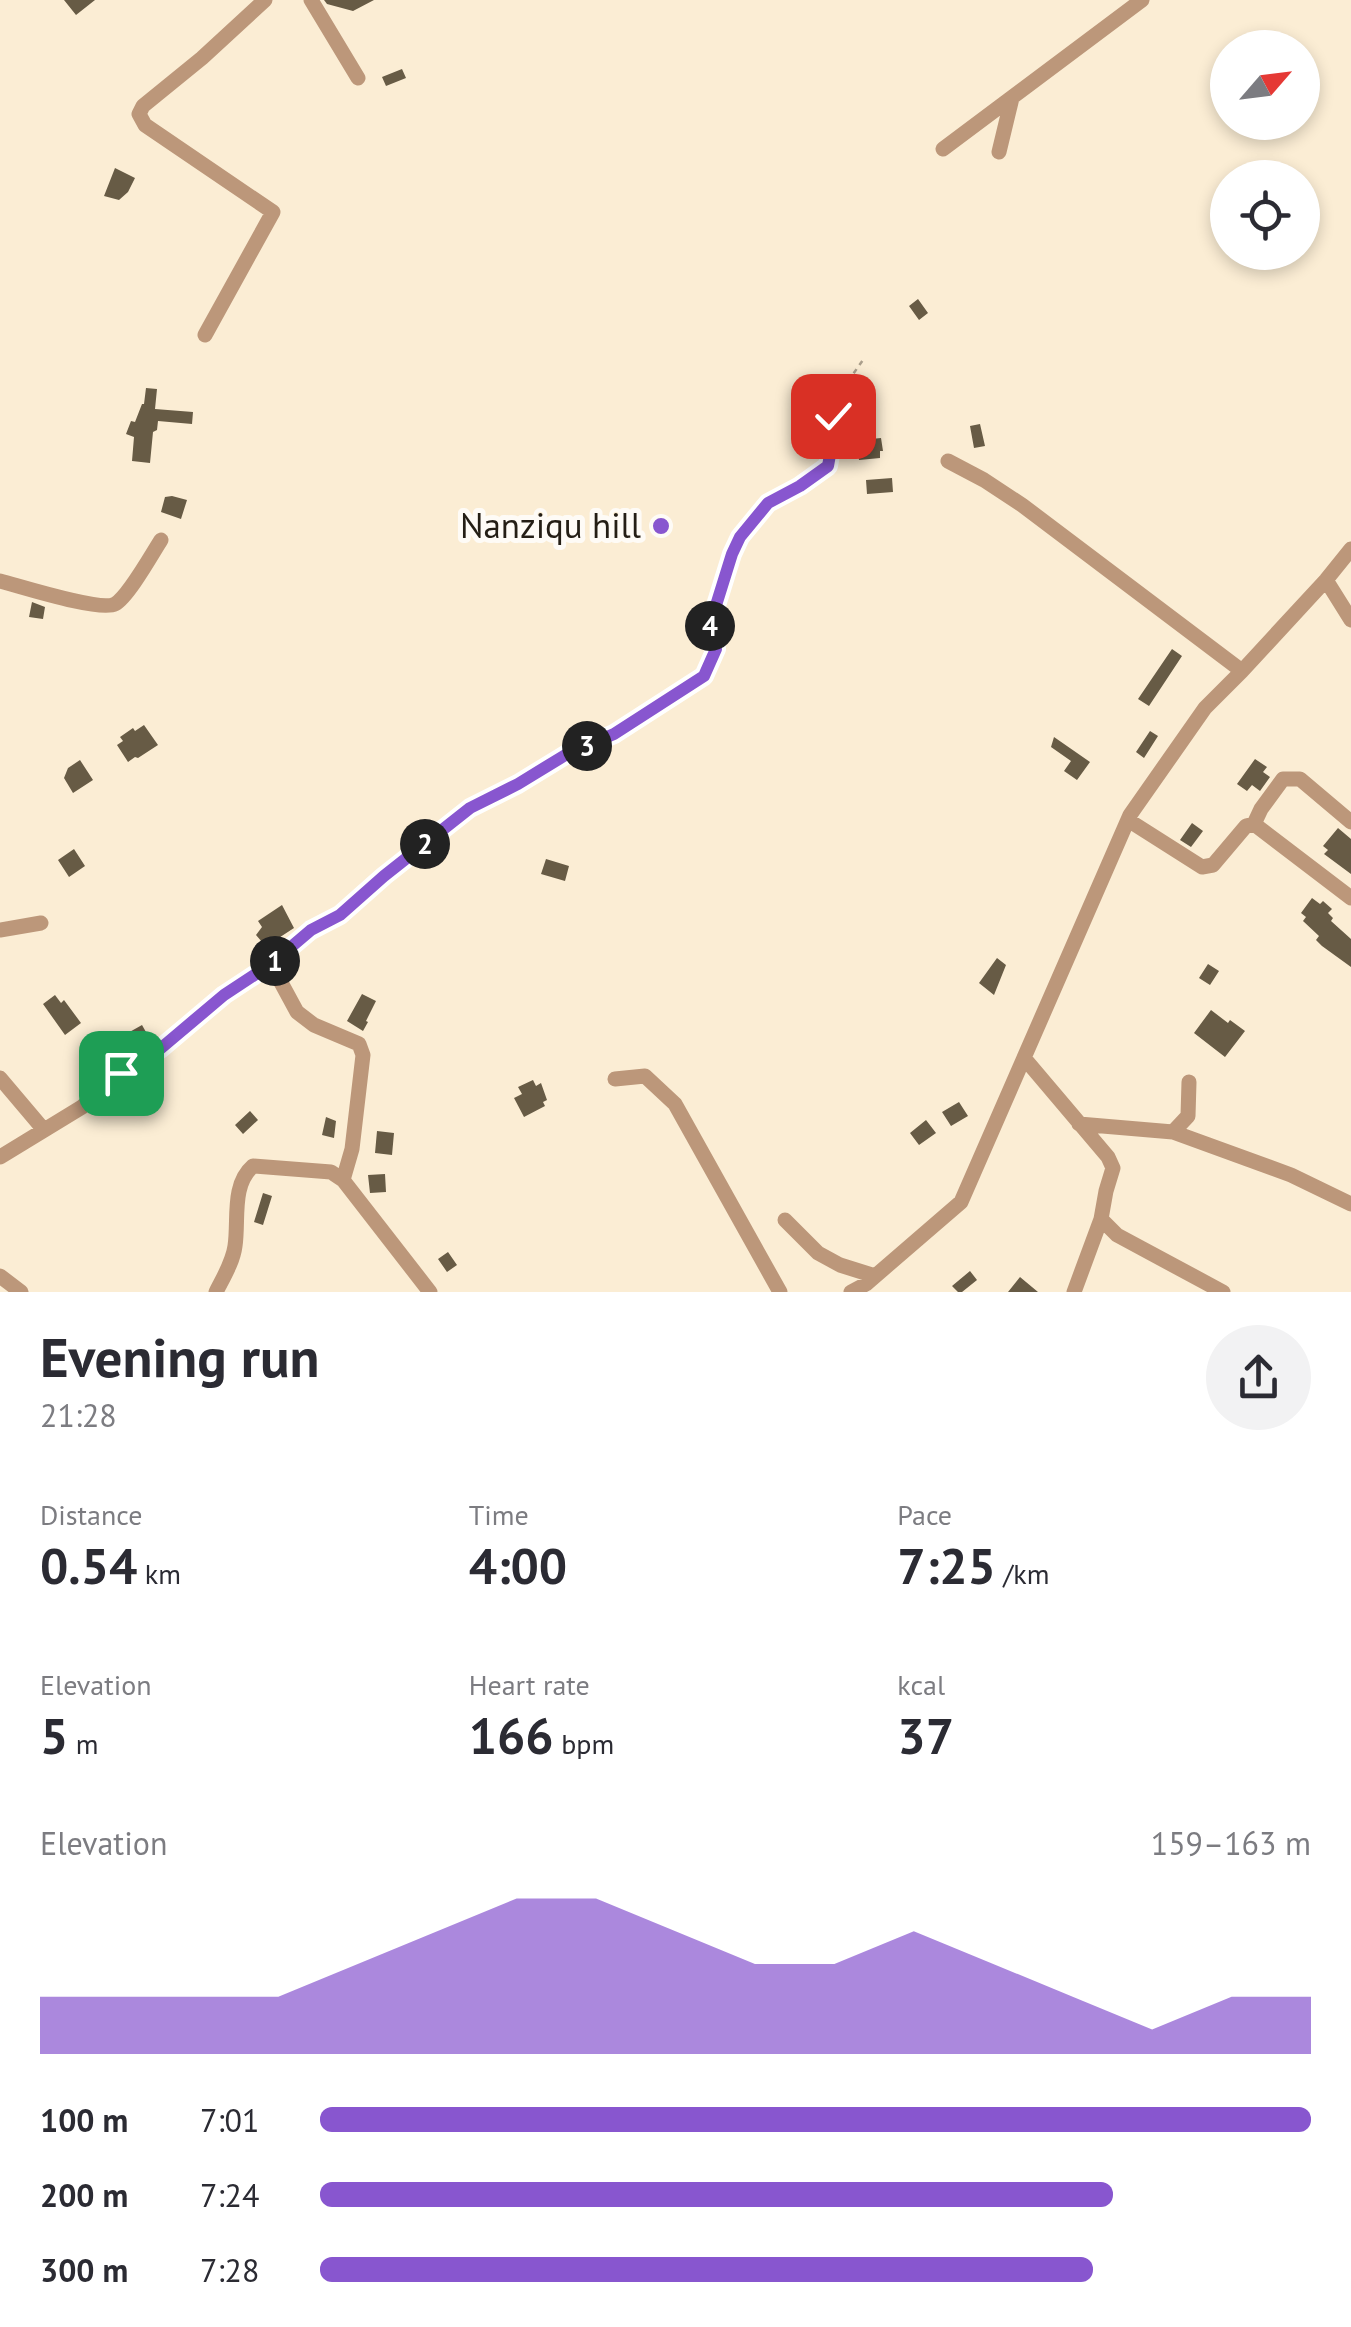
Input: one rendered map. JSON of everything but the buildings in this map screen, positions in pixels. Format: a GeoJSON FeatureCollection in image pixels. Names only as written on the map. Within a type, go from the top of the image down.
{"type":"FeatureCollection","features":[{"type":"Feature","properties":{"kind":"street"},"geometry":{"type":"LineString","coordinates":[[205,335],[273,212],[146,126],[139,114],[143,106],[265,0]]}},
{"type":"Feature","properties":{"kind":"street"},"geometry":{"type":"LineString","coordinates":[[311,0],[358,78]]}},
{"type":"Feature","properties":{"kind":"street"},"geometry":{"type":"LineString","coordinates":[[943,149],[1142,0]]}},
{"type":"Feature","properties":{"kind":"street"},"geometry":{"type":"LineString","coordinates":[[1000,152],[1012,98]]}},
{"type":"Feature","properties":{"kind":"street"},"geometry":{"type":"LineString","coordinates":[[948,461],[1022,505],[1242,671]]}},
{"type":"Feature","properties":{"kind":"street"},"geometry":{"type":"LineString","coordinates":[[0,580],[82,603],[108,606],[116,604],[128,590],[160,540]]}},
{"type":"Feature","properties":{"kind":"street"},"geometry":{"type":"LineString","coordinates":[[851,1292],[961,1202],[1128,820],[1205,708],[1351,549]]}},
{"type":"Feature","properties":{"kind":"street"},"geometry":{"type":"LineString","coordinates":[[1326,580],[1351,620]]}},
{"type":"Feature","properties":{"kind":"street"},"geometry":{"type":"LineString","coordinates":[[0,1157],[82,1108],[121,1073],[160,1049],[224,995],[271,964],[311,930],[340,915],[470,808],[554,762]]}},
{"type":"Feature","properties":{"kind":"street"},"geometry":{"type":"LineString","coordinates":[[1254,824],[1283,779],[1291,778],[1300,780],[1351,822]]}},
{"type":"Feature","properties":{"kind":"street"},"geometry":{"type":"LineString","coordinates":[[1128,820],[1202,867],[1213,866],[1246,826],[1254,824]]}},
{"type":"Feature","properties":{"kind":"street"},"geometry":{"type":"LineString","coordinates":[[1254,824],[1351,898]]}},
{"type":"Feature","properties":{"kind":"street"},"geometry":{"type":"LineString","coordinates":[[0,930],[42,923]]}},
{"type":"Feature","properties":{"kind":"street"},"geometry":{"type":"LineString","coordinates":[[271,964],[297,1012],[314,1025],[359,1044],[362,1056],[352,1148],[344,1180]]}},
{"type":"Feature","properties":{"kind":"street"},"geometry":{"type":"LineString","coordinates":[[1024,1059],[1108,1157],[1113,1168],[1101,1219],[1074,1292]]}},
{"type":"Feature","properties":{"kind":"street"},"geometry":{"type":"LineString","coordinates":[[616,1079],[645,1076],[674,1104],[780,1292]]}},
{"type":"Feature","properties":{"kind":"street"},"geometry":{"type":"LineString","coordinates":[[0,1078],[44,1130]]}},
{"type":"Feature","properties":{"kind":"street"},"geometry":{"type":"LineString","coordinates":[[1173,1132],[1188,1116],[1189,1082]]}},
{"type":"Feature","properties":{"kind":"street"},"geometry":{"type":"LineString","coordinates":[[1079,1124],[1173,1132],[1290,1176],[1351,1204]]}},
{"type":"Feature","properties":{"kind":"street"},"geometry":{"type":"LineString","coordinates":[[216,1292],[236,1248],[240,1192],[247,1170],[253,1166],[331,1172],[344,1180],[430,1292]]}},
{"type":"Feature","properties":{"kind":"street"},"geometry":{"type":"LineString","coordinates":[[1101,1219],[1117,1236],[1222,1292]]}},
{"type":"Feature","properties":{"kind":"street"},"geometry":{"type":"LineString","coordinates":[[785,1220],[818,1252],[840,1265],[875,1276]]}},
{"type":"Feature","properties":{"kind":"street"},"geometry":{"type":"LineString","coordinates":[[0,1276],[21,1292]]}},
{"type":"Feature","properties":{"kind":"path"},"geometry":{"type":"LineString","coordinates":[[554,762],[614,734],[704,676],[716,649],[708,631],[740,537],[768,503],[828,466],[837,397],[865,356]]}},
{"type":"Feature","properties":{"kind":"place","name":"Nanziqu hill"},"geometry":{"type":"Point","coordinates":[661,526]}},
{"type":"Feature","properties":{"kind":"route"},"geometry":{"type":"LineString","coordinates":[[121,1073],[160,1049],[311,930],[340,915],[470,808],[567,754],[614,734],[704,676],[716,649],[708,631],[740,537],[768,503],[828,466],[833,416]]}}]}
